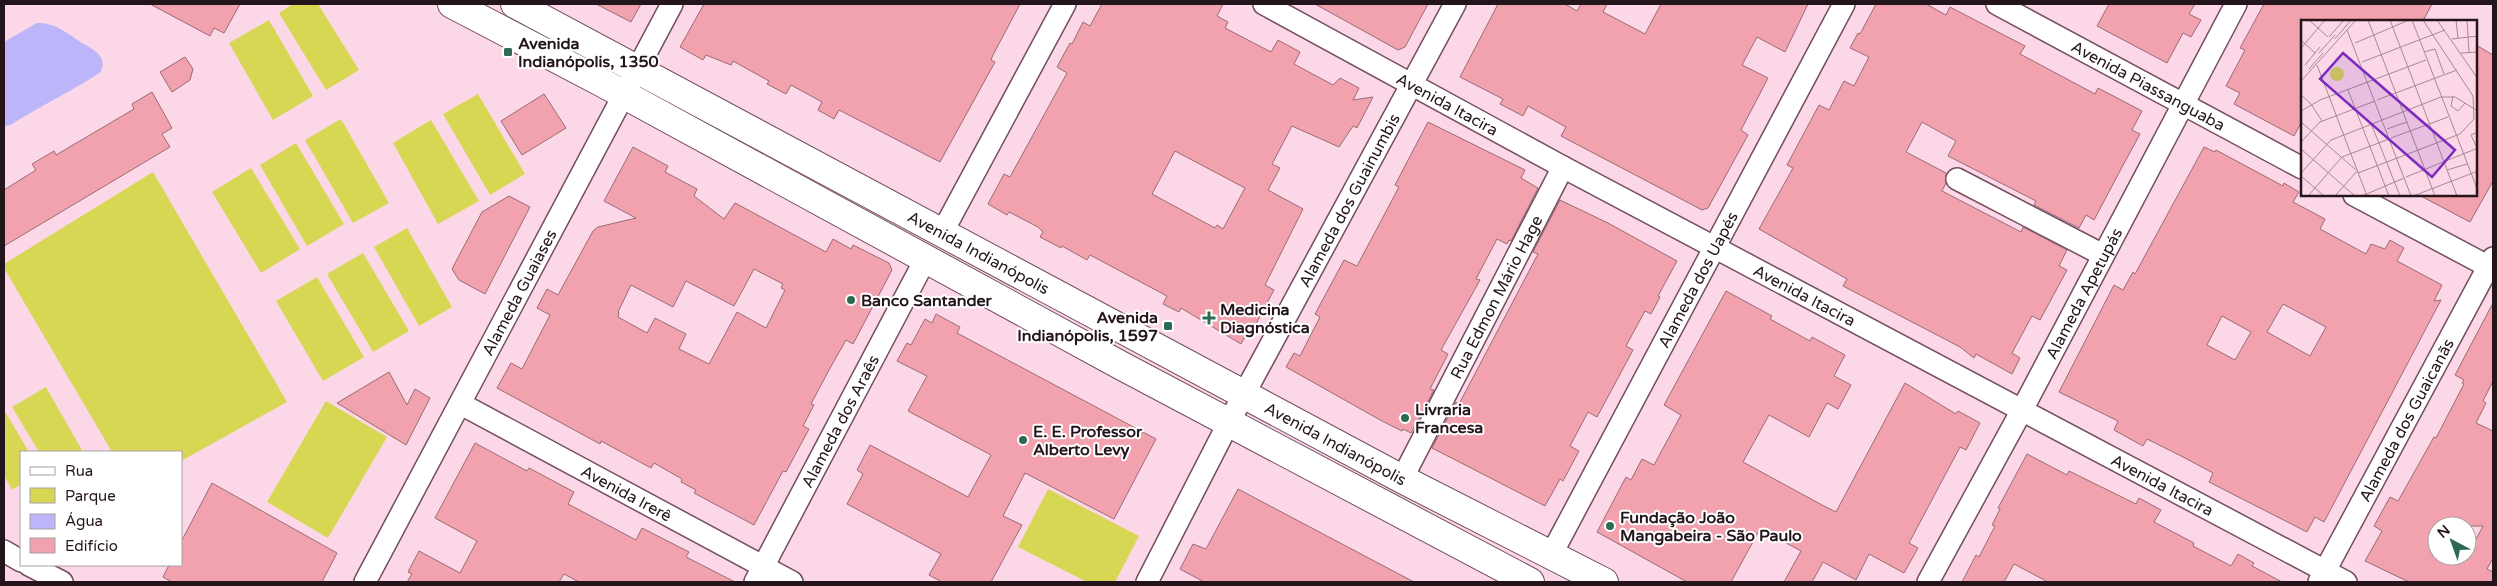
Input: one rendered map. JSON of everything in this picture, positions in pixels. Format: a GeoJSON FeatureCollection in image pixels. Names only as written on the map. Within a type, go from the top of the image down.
{"type":"FeatureCollection","features":[{"type":"Feature","properties":{"kind":"main road","name":"Avenida Indianópolis"},"geometry":{"type":"LineString","coordinates":[[452,4],[624,94],[1229,422],[1530,582]]}},
{"type":"Feature","properties":{"kind":"main road","name":"Avenida Indianópolis"},"geometry":{"type":"LineString","coordinates":[[515,4],[943,231],[1402,479],[1604,582]]}},
{"type":"Feature","properties":{"kind":"street","name":"Alameda Guaiases"},"geometry":{"type":"LineString","coordinates":[[364,582],[461,404],[672,4]]}},
{"type":"Feature","properties":{"kind":"street"},"geometry":{"type":"LineString","coordinates":[[943,231],[1065,4]]}},
{"type":"Feature","properties":{"kind":"street","name":"Avenida Itacira"},"geometry":{"type":"LineString","coordinates":[[1264,4],[1563,167],[2022,410],[2322,577],[2346,582]]}},
{"type":"Feature","properties":{"kind":"street","name":"Alameda dos Guainumbis"},"geometry":{"type":"LineString","coordinates":[[1147,582],[1229,422],[1454,4]]}},
{"type":"Feature","properties":{"kind":"street","name":"Alameda dos Uapés"},"geometry":{"type":"LineString","coordinates":[[1551,555],[1716,248],[1844,4]]}},
{"type":"Feature","properties":{"kind":"street","name":"Avenida Piassanguaba"},"geometry":{"type":"LineString","coordinates":[[1997,4],[2301,167]]}},
{"type":"Feature","properties":{"kind":"street","name":"Alameda Apetupás"},"geometry":{"type":"LineString","coordinates":[[1928,582],[2022,410],[2102,255],[2236,4]]}},
{"type":"Feature","properties":{"kind":"street","name":"Rua Edmon Mário Hage"},"geometry":{"type":"LineString","coordinates":[[1402,479],[1563,167]]}},
{"type":"Feature","properties":{"kind":"street"},"geometry":{"type":"LineString","coordinates":[[1957,179],[2102,255]]}},
{"type":"Feature","properties":{"kind":"street"},"geometry":{"type":"LineString","coordinates":[[2356,196],[2492,265]]}},
{"type":"Feature","properties":{"kind":"street","name":"Alameda dos Araês"},"geometry":{"type":"LineString","coordinates":[[759,575],[926,258]]}},
{"type":"Feature","properties":{"kind":"street","name":"Alameda dos Guaicanãs"},"geometry":{"type":"LineString","coordinates":[[2322,577],[2492,265]]}},
{"type":"Feature","properties":{"kind":"street","name":"Avenida Irerê"},"geometry":{"type":"LineString","coordinates":[[461,404],[759,575],[792,582]]}},
{"type":"Feature","properties":{"kind":"street"},"geometry":{"type":"LineString","coordinates":[[4,551],[20,559]]}},
{"type":"Feature","properties":{"kind":"street"},"geometry":{"type":"LineString","coordinates":[[31,566],[62,582]]}},
{"type":"Feature","properties":{"kind":"green space"},"geometry":{"type":"Polygon","coordinates":[[[293,4],[318,4],[359,70],[326,90],[279,13],[293,4]]]}},
{"type":"Feature","properties":{"kind":"green space"},"geometry":{"type":"Polygon","coordinates":[[[269,20],[313,96],[273,120],[229,43],[269,20]]]}},
{"type":"Feature","properties":{"kind":"green space"},"geometry":{"type":"Polygon","coordinates":[[[478,94],[525,174],[490,195],[443,114],[478,94]]]}},
{"type":"Feature","properties":{"kind":"green space"},"geometry":{"type":"Polygon","coordinates":[[[341,119],[389,203],[353,223],[305,140],[341,119]]]}},
{"type":"Feature","properties":{"kind":"green space"},"geometry":{"type":"Polygon","coordinates":[[[431,120],[479,201],[438,224],[393,143],[431,120]]]}},
{"type":"Feature","properties":{"kind":"green space"},"geometry":{"type":"Polygon","coordinates":[[[296,143],[344,224],[307,246],[260,165],[296,143]]]}},
{"type":"Feature","properties":{"kind":"green space"},"geometry":{"type":"Polygon","coordinates":[[[251,168],[300,249],[261,273],[212,192],[251,168]]]}},
{"type":"Feature","properties":{"kind":"green space"},"geometry":{"type":"Polygon","coordinates":[[[153,172],[287,402],[182,460],[182,451],[111,451],[4,268],[4,264],[153,172]]]}},
{"type":"Feature","properties":{"kind":"green space"},"geometry":{"type":"Polygon","coordinates":[[[407,228],[452,307],[419,326],[374,247],[407,228]]]}},
{"type":"Feature","properties":{"kind":"green space"},"geometry":{"type":"Polygon","coordinates":[[[363,253],[409,331],[373,352],[327,274],[363,253]]]}},
{"type":"Feature","properties":{"kind":"green space"},"geometry":{"type":"Polygon","coordinates":[[[317,277],[364,357],[323,381],[276,301],[317,277]]]}},
{"type":"Feature","properties":{"kind":"green space"},"geometry":{"type":"Polygon","coordinates":[[[46,387],[82,451],[38,451],[12,407],[46,387]]]}},
{"type":"Feature","properties":{"kind":"green space"},"geometry":{"type":"Polygon","coordinates":[[[326,401],[387,437],[328,538],[267,502],[326,401]]]}},
{"type":"Feature","properties":{"kind":"green space"},"geometry":{"type":"Polygon","coordinates":[[[6,413],[28,451],[20,451],[20,485],[12,490],[4,475],[4,414],[6,413]]]}},
{"type":"Feature","properties":{"kind":"green space"},"geometry":{"type":"Polygon","coordinates":[[[1048,489],[1139,536],[1115,582],[1087,582],[1018,547],[1048,489]]]}},
{"type":"Feature","properties":{"kind":"water"},"geometry":{"type":"Polygon","coordinates":[[[37,23],[50,24],[91,48],[101,58],[103,66],[97,75],[88,81],[11,125],[4,126],[4,42],[37,23]]]}},
{"type":"Feature","properties":{"kind":"building"},"geometry":{"type":"Polygon","coordinates":[[[150,4],[240,4],[224,33],[214,28],[210,36],[150,4]]]}},
{"type":"Feature","properties":{"kind":"building"},"geometry":{"type":"Polygon","coordinates":[[[596,4],[641,4],[631,22],[596,4]]]}},
{"type":"Feature","properties":{"kind":"building"},"geometry":{"type":"Polygon","coordinates":[[[704,4],[1020,4],[993,55],[991,60],[995,62],[940,162],[839,110],[834,119],[818,110],[822,102],[791,85],[786,94],[767,84],[769,81],[733,61],[731,65],[706,55],[703,60],[680,47],[704,4]]]}},
{"type":"Feature","properties":{"kind":"building"},"geometry":{"type":"Polygon","coordinates":[[[1102,4],[1223,4],[1217,16],[1228,22],[1225,28],[1271,52],[1278,40],[1300,52],[1294,64],[1333,85],[1340,78],[1359,88],[1353,100],[1373,97],[1357,128],[1353,126],[1339,147],[1292,126],[1272,164],[1280,168],[1268,190],[1303,209],[1265,285],[1274,290],[1249,337],[1246,335],[1241,344],[1181,308],[1179,312],[1163,304],[1167,296],[1090,255],[1087,260],[1062,246],[1061,248],[1040,237],[1043,232],[1038,227],[1009,212],[1007,215],[988,204],[1004,174],[1010,177],[1067,73],[1057,67],[1070,43],[1072,44],[1083,22],[1090,26],[1102,4]],[[1175,151],[1152,194],[1215,228],[1217,225],[1223,229],[1245,188],[1175,151]]]}},
{"type":"Feature","properties":{"kind":"building"},"geometry":{"type":"Polygon","coordinates":[[[1315,4],[1428,4],[1405,47],[1398,50],[1315,4]]]}},
{"type":"Feature","properties":{"kind":"building"},"geometry":{"type":"Polygon","coordinates":[[[1498,4],[1565,4],[1577,11],[1581,4],[1607,4],[1603,12],[1645,34],[1661,4],[1808,4],[1785,52],[1757,37],[1742,65],[1768,78],[1741,130],[1748,135],[1708,208],[1702,210],[1561,136],[1566,127],[1528,106],[1523,116],[1500,104],[1503,99],[1460,77],[1498,4]]]}},
{"type":"Feature","properties":{"kind":"building"},"geometry":{"type":"Polygon","coordinates":[[[1876,4],[1926,4],[1946,15],[1950,7],[2025,46],[2020,54],[2095,94],[2098,88],[2142,111],[2132,130],[2140,134],[2094,220],[2086,215],[2079,228],[2034,205],[2036,201],[1948,156],[1956,141],[1922,122],[1906,152],[1946,173],[1946,183],[1942,191],[2021,232],[2023,227],[2067,250],[2059,266],[2067,270],[2040,320],[2032,316],[2012,353],[2020,358],[2012,374],[1976,354],[1974,358],[1960,347],[1843,286],[1847,279],[1759,229],[1793,168],[1787,165],[1819,105],[1829,110],[1844,81],[1854,86],[1869,57],[1850,48],[1876,4]]]}},
{"type":"Feature","properties":{"kind":"building"},"geometry":{"type":"Polygon","coordinates":[[[2109,4],[2195,4],[2189,14],[2201,20],[2191,37],[2183,33],[2167,63],[2097,26],[2109,4]]]}},
{"type":"Feature","properties":{"kind":"building"},"geometry":{"type":"Polygon","coordinates":[[[2264,4],[2432,4],[2424,20],[2301,20],[2301,123],[2294,136],[2234,104],[2240,93],[2226,86],[2245,50],[2240,48],[2264,4]]]}},
{"type":"Feature","properties":{"kind":"building"},"geometry":{"type":"Polygon","coordinates":[[[2477,46],[2493,55],[2493,181],[2470,222],[2421,196],[2477,196],[2477,46]]]}},
{"type":"Feature","properties":{"kind":"building"},"geometry":{"type":"Polygon","coordinates":[[[185,57],[193,69],[190,80],[172,92],[160,72],[185,57]]]}},
{"type":"Feature","properties":{"kind":"building"},"geometry":{"type":"Polygon","coordinates":[[[152,92],[172,128],[162,134],[170,147],[4,246],[4,190],[36,170],[32,164],[54,151],[56,155],[134,109],[132,104],[152,92]]]}},
{"type":"Feature","properties":{"kind":"building"},"geometry":{"type":"Polygon","coordinates":[[[544,94],[566,128],[522,155],[501,121],[544,94]]]}},
{"type":"Feature","properties":{"kind":"building"},"geometry":{"type":"Polygon","coordinates":[[[1428,122],[1525,170],[1521,178],[1538,188],[1511,241],[1509,240],[1507,244],[1497,239],[1476,279],[1480,280],[1441,350],[1448,354],[1430,389],[1434,390],[1411,433],[1403,429],[1402,431],[1382,421],[1286,367],[1294,353],[1300,356],[1320,317],[1315,314],[1344,260],[1357,266],[1399,187],[1395,185],[1428,122]]]}},
{"type":"Feature","properties":{"kind":"building"},"geometry":{"type":"Polygon","coordinates":[[[633,147],[668,166],[665,172],[697,189],[694,196],[724,219],[735,203],[826,252],[833,239],[851,249],[853,245],[889,263],[892,270],[853,344],[846,340],[829,370],[811,404],[814,405],[803,426],[809,429],[786,472],[783,471],[754,525],[694,493],[696,490],[681,482],[682,479],[654,463],[651,468],[601,441],[600,444],[497,388],[511,363],[522,369],[550,315],[537,308],[547,289],[558,295],[593,231],[598,227],[636,218],[604,201],[633,147]],[[754,269],[734,306],[686,281],[673,307],[631,285],[618,312],[618,317],[647,333],[655,318],[686,334],[679,349],[709,364],[737,312],[766,328],[785,290],[781,288],[783,284],[754,269]]]}},
{"type":"Feature","properties":{"kind":"building"},"geometry":{"type":"Polygon","coordinates":[[[2204,147],[2215,152],[2216,150],[2283,186],[2284,183],[2299,192],[2293,202],[2325,219],[2320,229],[2366,254],[2371,244],[2385,249],[2390,240],[2404,248],[2397,261],[2442,285],[2434,301],[2441,300],[2324,522],[2315,517],[2307,532],[2209,482],[2213,473],[2183,457],[2147,439],[2143,446],[2114,430],[2118,421],[2059,392],[2114,285],[2123,290],[2133,272],[2135,274],[2204,147]],[[2283,304],[2267,332],[2310,356],[2326,327],[2283,304]],[[2222,316],[2207,345],[2235,360],[2251,332],[2222,316]]]}},
{"type":"Feature","properties":{"kind":"building"},"geometry":{"type":"Polygon","coordinates":[[[509,196],[530,207],[485,294],[459,280],[452,269],[482,212],[509,196]]]}},
{"type":"Feature","properties":{"kind":"building"},"geometry":{"type":"Polygon","coordinates":[[[1560,200],[1608,223],[1677,261],[1658,296],[1660,297],[1651,314],[1645,311],[1626,346],[1633,350],[1597,417],[1588,412],[1570,446],[1579,451],[1563,481],[1560,479],[1545,506],[1432,448],[1456,402],[1459,404],[1538,254],[1533,252],[1560,200]]]}},
{"type":"Feature","properties":{"kind":"building"},"geometry":{"type":"Polygon","coordinates":[[[1726,291],[1772,316],[1770,319],[1810,341],[1812,337],[1845,355],[1834,376],[1851,385],[1838,409],[1827,403],[1809,437],[1769,415],[1743,462],[1822,505],[1836,512],[1905,383],[1956,414],[1958,411],[1980,423],[1966,450],[1960,447],[1909,543],[1918,548],[1904,573],[1869,554],[1856,580],[1823,562],[1812,582],[1784,582],[1801,551],[1760,529],[1731,582],[1687,582],[1597,532],[1626,477],[1631,480],[1642,459],[1654,465],[1681,415],[1664,405],[1726,291]]]}},
{"type":"Feature","properties":{"kind":"building"},"geometry":{"type":"Polygon","coordinates":[[[2493,303],[2493,381],[2483,401],[2486,403],[2476,423],[2493,431],[2493,558],[2487,569],[2493,572],[2493,582],[2409,582],[2365,561],[2382,531],[2374,526],[2390,497],[2398,501],[2434,437],[2436,438],[2464,384],[2462,383],[2464,380],[2455,375],[2493,303]]]}},
{"type":"Feature","properties":{"kind":"building"},"geometry":{"type":"Polygon","coordinates":[[[936,314],[960,327],[957,333],[1156,439],[1114,519],[1025,473],[1003,516],[1022,525],[991,582],[942,582],[929,575],[941,554],[847,504],[863,474],[857,470],[870,445],[968,497],[991,455],[908,411],[927,376],[897,361],[907,343],[911,345],[925,319],[932,323],[936,314]]]}},
{"type":"Feature","properties":{"kind":"building"},"geometry":{"type":"Polygon","coordinates":[[[389,372],[407,405],[415,389],[430,398],[406,445],[337,403],[389,372]]]}},
{"type":"Feature","properties":{"kind":"building"},"geometry":{"type":"Polygon","coordinates":[[[475,443],[527,471],[529,468],[574,492],[568,504],[636,540],[642,528],[689,552],[686,557],[735,582],[579,582],[564,574],[559,582],[407,582],[412,574],[408,572],[419,551],[460,573],[477,541],[435,518],[475,443]]]}},
{"type":"Feature","properties":{"kind":"building"},"geometry":{"type":"Polygon","coordinates":[[[2027,454],[2067,475],[2069,471],[2136,504],[2139,498],[2161,510],[2154,522],[2194,543],[2193,546],[2231,566],[2238,554],[2254,563],[2252,566],[2282,582],[2048,582],[2014,564],[2004,582],[1962,582],[1976,555],[1979,557],[1995,526],[1992,525],[2000,509],[1998,508],[2027,454]]]}},
{"type":"Feature","properties":{"kind":"building"},"geometry":{"type":"Polygon","coordinates":[[[212,483],[337,553],[322,582],[172,582],[163,577],[168,566],[182,566],[182,540],[212,483]]]}},
{"type":"Feature","properties":{"kind":"building"},"geometry":{"type":"Polygon","coordinates":[[[1238,489],[1414,582],[1204,582],[1180,569],[1193,544],[1206,549],[1238,489]]]}},
{"type":"Feature","properties":{"kind":"place","name":"Avenida Indianópolis, 1350"},"geometry":{"type":"Point","coordinates":[508,52]}},
{"type":"Feature","properties":{"kind":"place","name":"Banco Santander"},"geometry":{"type":"Point","coordinates":[851,300]}},
{"type":"Feature","properties":{"kind":"place","name":"Medicina Diagnóstica"},"geometry":{"type":"Point","coordinates":[1209,318]}},
{"type":"Feature","properties":{"kind":"place","name":"Avenida Indianópolis, 1597"},"geometry":{"type":"Point","coordinates":[1168,326]}},
{"type":"Feature","properties":{"kind":"place","name":"Livraria Francesa"},"geometry":{"type":"Point","coordinates":[1405,418]}},
{"type":"Feature","properties":{"kind":"place","name":"E. E. Professor Alberto Levy"},"geometry":{"type":"Point","coordinates":[1023,440]}},
{"type":"Feature","properties":{"kind":"place","name":"Fundação João Mangabeira - São Paulo"},"geometry":{"type":"Point","coordinates":[1610,526]}}]}
